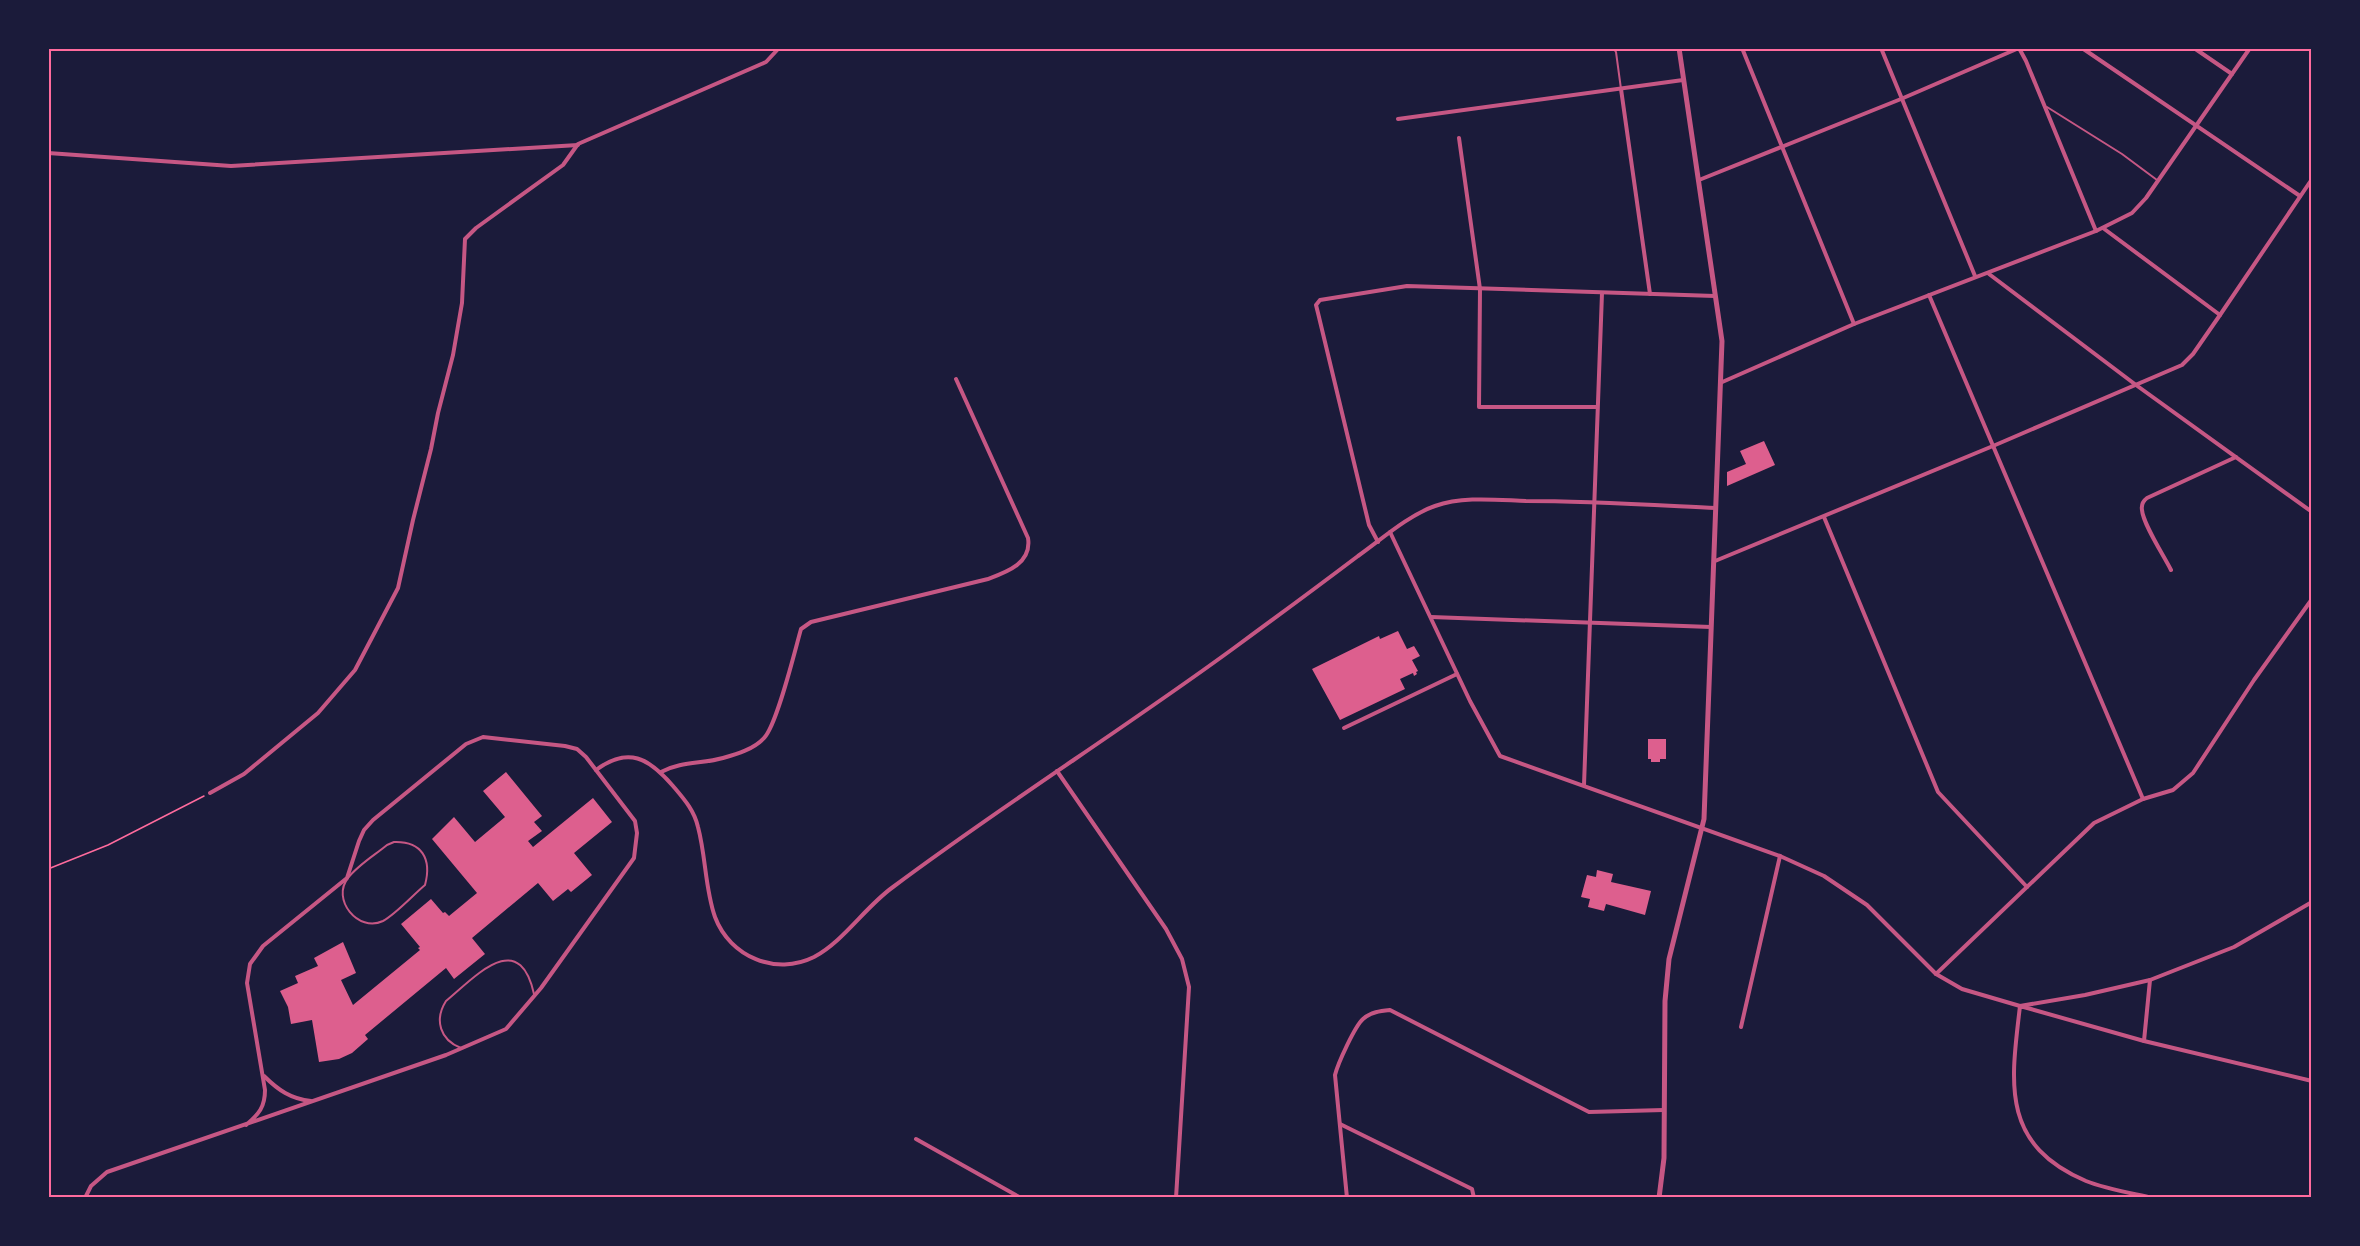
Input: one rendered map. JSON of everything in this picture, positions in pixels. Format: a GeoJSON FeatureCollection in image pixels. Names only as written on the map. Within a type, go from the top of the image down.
{"type":"FeatureCollection","features":[{"type":"Feature","properties":{"kind":"street"},"geometry":{"type":"LineString","coordinates":[[48,153],[231,166],[578,144],[766,62],[778,48]]}},
{"type":"Feature","properties":{"kind":"street"},"geometry":{"type":"LineString","coordinates":[[1659,1198],[1664,1158],[1665,1010],[1669,959],[1702,828],[1715,561],[1722,341],[1678,48]]}},
{"type":"Feature","properties":{"kind":"street"},"geometry":{"type":"LineString","coordinates":[[1742,48],[1854,324]]}},
{"type":"Feature","properties":{"kind":"street"},"geometry":{"type":"LineString","coordinates":[[1881,48],[1975,276]]}},
{"type":"Feature","properties":{"kind":"street"},"geometry":{"type":"LineString","coordinates":[[1699,180],[1901,99],[2019,48],[2096,231]]}},
{"type":"Feature","properties":{"kind":"street"},"geometry":{"type":"LineString","coordinates":[[2082,48],[2300,196]]}},
{"type":"Feature","properties":{"kind":"street"},"geometry":{"type":"LineString","coordinates":[[2194,48],[2232,74]]}},
{"type":"Feature","properties":{"kind":"street"},"geometry":{"type":"LineString","coordinates":[[1720,383],[1854,324],[2096,231],[2132,213],[2158,181],[2250,48]]}},
{"type":"Feature","properties":{"kind":"street"},"geometry":{"type":"LineString","coordinates":[[1398,119],[1683,80]]}},
{"type":"Feature","properties":{"kind":"street"},"geometry":{"type":"LineString","coordinates":[[1621,89],[1650,294]]}},
{"type":"Feature","properties":{"kind":"street"},"geometry":{"type":"LineString","coordinates":[[1459,138],[1480,289],[1479,407],[1597,407]]}},
{"type":"Feature","properties":{"kind":"street"},"geometry":{"type":"LineString","coordinates":[[210,793],[244,774],[318,713],[360,661],[398,588],[453,355],[462,303],[465,239],[476,228],[563,165],[578,144]]}},
{"type":"Feature","properties":{"kind":"street"},"geometry":{"type":"LineString","coordinates":[[1715,561],[2182,365],[2193,354],[2312,179]]}},
{"type":"Feature","properties":{"kind":"street"},"geometry":{"type":"LineString","coordinates":[[2103,228],[2220,315]]}},
{"type":"Feature","properties":{"kind":"street"},"geometry":{"type":"LineString","coordinates":[[1988,273],[2136,385],[2312,512]]}},
{"type":"Feature","properties":{"kind":"street"},"geometry":{"type":"LineString","coordinates":[[1378,542],[1369,525],[1316,305],[1320,300],[1407,286],[1715,296]]}},
{"type":"Feature","properties":{"kind":"street"},"geometry":{"type":"LineString","coordinates":[[1584,785],[1602,292]]}},
{"type":"Feature","properties":{"kind":"street"},"geometry":{"type":"LineString","coordinates":[[1929,295],[2143,799]]}},
{"type":"Feature","properties":{"kind":"street"},"geometry":{"type":"LineString","coordinates":[[661,772],[675,765],[721,759],[745,752],[765,737],[776,712],[801,629],[811,622],[988,579],[1009,571],[1025,558],[1030,547],[1028,538],[956,379]]}},
{"type":"Feature","properties":{"kind":"street"},"geometry":{"type":"LineString","coordinates":[[2171,570],[2142,512],[2143,502],[2147,498],[2236,456]]}},
{"type":"Feature","properties":{"kind":"street"},"geometry":{"type":"LineString","coordinates":[[596,770],[620,756],[638,758],[652,764],[661,772],[691,808],[698,826],[712,906],[722,931],[748,956],[761,962],[775,965],[794,963],[813,957],[830,945],[889,889],[1219,658],[1390,532],[1434,506],[1477,500],[1593,502],[1717,508]]}},
{"type":"Feature","properties":{"kind":"street"},"geometry":{"type":"LineString","coordinates":[[1824,517],[1938,792],[2027,886]]}},
{"type":"Feature","properties":{"kind":"street"},"geometry":{"type":"LineString","coordinates":[[1390,532],[1470,701],[1500,756],[1780,856],[1824,876],[1867,905],[1936,974],[1962,988],[2144,1041],[2312,1081]]}},
{"type":"Feature","properties":{"kind":"street"},"geometry":{"type":"LineString","coordinates":[[1936,974],[2094,823],[2143,799],[2173,790],[2193,772],[2254,680],[2312,599]]}},
{"type":"Feature","properties":{"kind":"street"},"geometry":{"type":"LineString","coordinates":[[1430,617],[1712,627]]}},
{"type":"Feature","properties":{"kind":"street"},"geometry":{"type":"LineString","coordinates":[[1344,728],[1457,674]]}},
{"type":"Feature","properties":{"kind":"street"},"geometry":{"type":"LineString","coordinates":[[85,1198],[92,1186],[107,1172],[246,1125],[464,1048],[507,1029],[535,996],[621,878],[634,858],[637,846],[634,821],[596,770],[577,749],[483,737],[466,744],[373,820],[364,830],[347,878],[263,946],[250,964],[247,983],[263,1075],[265,1102],[260,1113],[246,1125]]}},
{"type":"Feature","properties":{"kind":"street"},"geometry":{"type":"LineString","coordinates":[[1057,771],[1166,929],[1182,958],[1189,987],[1176,1198]]}},
{"type":"Feature","properties":{"kind":"street"},"geometry":{"type":"LineString","coordinates":[[1741,1027],[1780,856]]}},
{"type":"Feature","properties":{"kind":"street"},"geometry":{"type":"LineString","coordinates":[[2020,1006],[2085,995],[2150,980],[2234,947],[2312,902]]}},
{"type":"Feature","properties":{"kind":"street"},"geometry":{"type":"LineString","coordinates":[[2144,1041],[2150,980]]}},
{"type":"Feature","properties":{"kind":"street"},"geometry":{"type":"LineString","coordinates":[[2020,1006],[2013,1065],[2015,1102],[2019,1119],[2029,1136],[2052,1164],[2087,1181],[2152,1198]]}},
{"type":"Feature","properties":{"kind":"street"},"geometry":{"type":"LineString","coordinates":[[1347,1198],[1335,1083],[1337,1066],[1362,1020],[1374,1012],[1390,1010],[1589,1112],[1665,1110]]}},
{"type":"Feature","properties":{"kind":"street"},"geometry":{"type":"LineString","coordinates":[[263,1075],[284,1093],[300,1100],[312,1101]]}},
{"type":"Feature","properties":{"kind":"street"},"geometry":{"type":"LineString","coordinates":[[1339,1124],[1472,1189],[1474,1198]]}},
{"type":"Feature","properties":{"kind":"street"},"geometry":{"type":"LineString","coordinates":[[916,1139],[1021,1198]]}},
{"type":"Feature","properties":{"kind":"lane"},"geometry":{"type":"LineString","coordinates":[[1613,48],[1616,52],[1621,89]]}},
{"type":"Feature","properties":{"kind":"lane"},"geometry":{"type":"LineString","coordinates":[[2044,106],[2122,154],[2158,181]]}},
{"type":"Feature","properties":{"kind":"lane"},"geometry":{"type":"LineString","coordinates":[[393,842],[414,845],[421,850],[427,860],[426,885],[382,921],[362,921],[354,917],[347,909],[343,899],[343,890],[347,878],[393,842]]}},
{"type":"Feature","properties":{"kind":"lane"},"geometry":{"type":"LineString","coordinates":[[464,1048],[452,1044],[440,1028],[441,1009],[446,1001],[493,963],[506,960],[523,967],[529,975],[535,996]]}},
{"type":"Feature","properties":{"kind":"path"},"geometry":{"type":"LineString","coordinates":[[48,869],[108,846],[210,793]]}},
{"type":"Feature","properties":{"kind":"building"},"geometry":{"type":"Polygon","coordinates":[[[1764,441],[1775,465],[1727,486],[1727,472],[1746,464],[1740,451],[1764,441]]]}},
{"type":"Feature","properties":{"kind":"building"},"geometry":{"type":"Polygon","coordinates":[[[1398,631],[1407,649],[1414,646],[1420,656],[1412,660],[1418,671],[1417,674],[1414,676],[1413,673],[1400,679],[1405,689],[1340,720],[1312,669],[1379,636],[1380,639],[1398,631]]]}},
{"type":"Feature","properties":{"kind":"building"},"geometry":{"type":"Polygon","coordinates":[[[1648,739],[1666,739],[1666,759],[1651,762],[1651,759],[1648,759],[1648,739]]]}},
{"type":"Feature","properties":{"kind":"building"},"geometry":{"type":"Polygon","coordinates":[[[506,772],[542,816],[534,822],[542,831],[528,841],[533,847],[593,798],[612,822],[574,853],[592,875],[571,892],[568,889],[553,901],[538,883],[472,938],[485,954],[454,979],[446,968],[365,1035],[368,1039],[352,1053],[339,1059],[319,1062],[312,1020],[291,1024],[288,1007],[280,991],[298,983],[295,976],[318,966],[314,958],[343,942],[356,973],[341,980],[353,1005],[420,950],[401,924],[431,899],[443,913],[449,916],[477,893],[432,839],[454,817],[475,842],[505,817],[483,791],[506,772]]]}},
{"type":"Feature","properties":{"kind":"building"},"geometry":{"type":"Polygon","coordinates":[[[1597,870],[1613,874],[1611,882],[1651,891],[1645,915],[1606,904],[1604,911],[1588,907],[1590,899],[1581,897],[1587,875],[1596,877],[1597,870]]]}}]}
